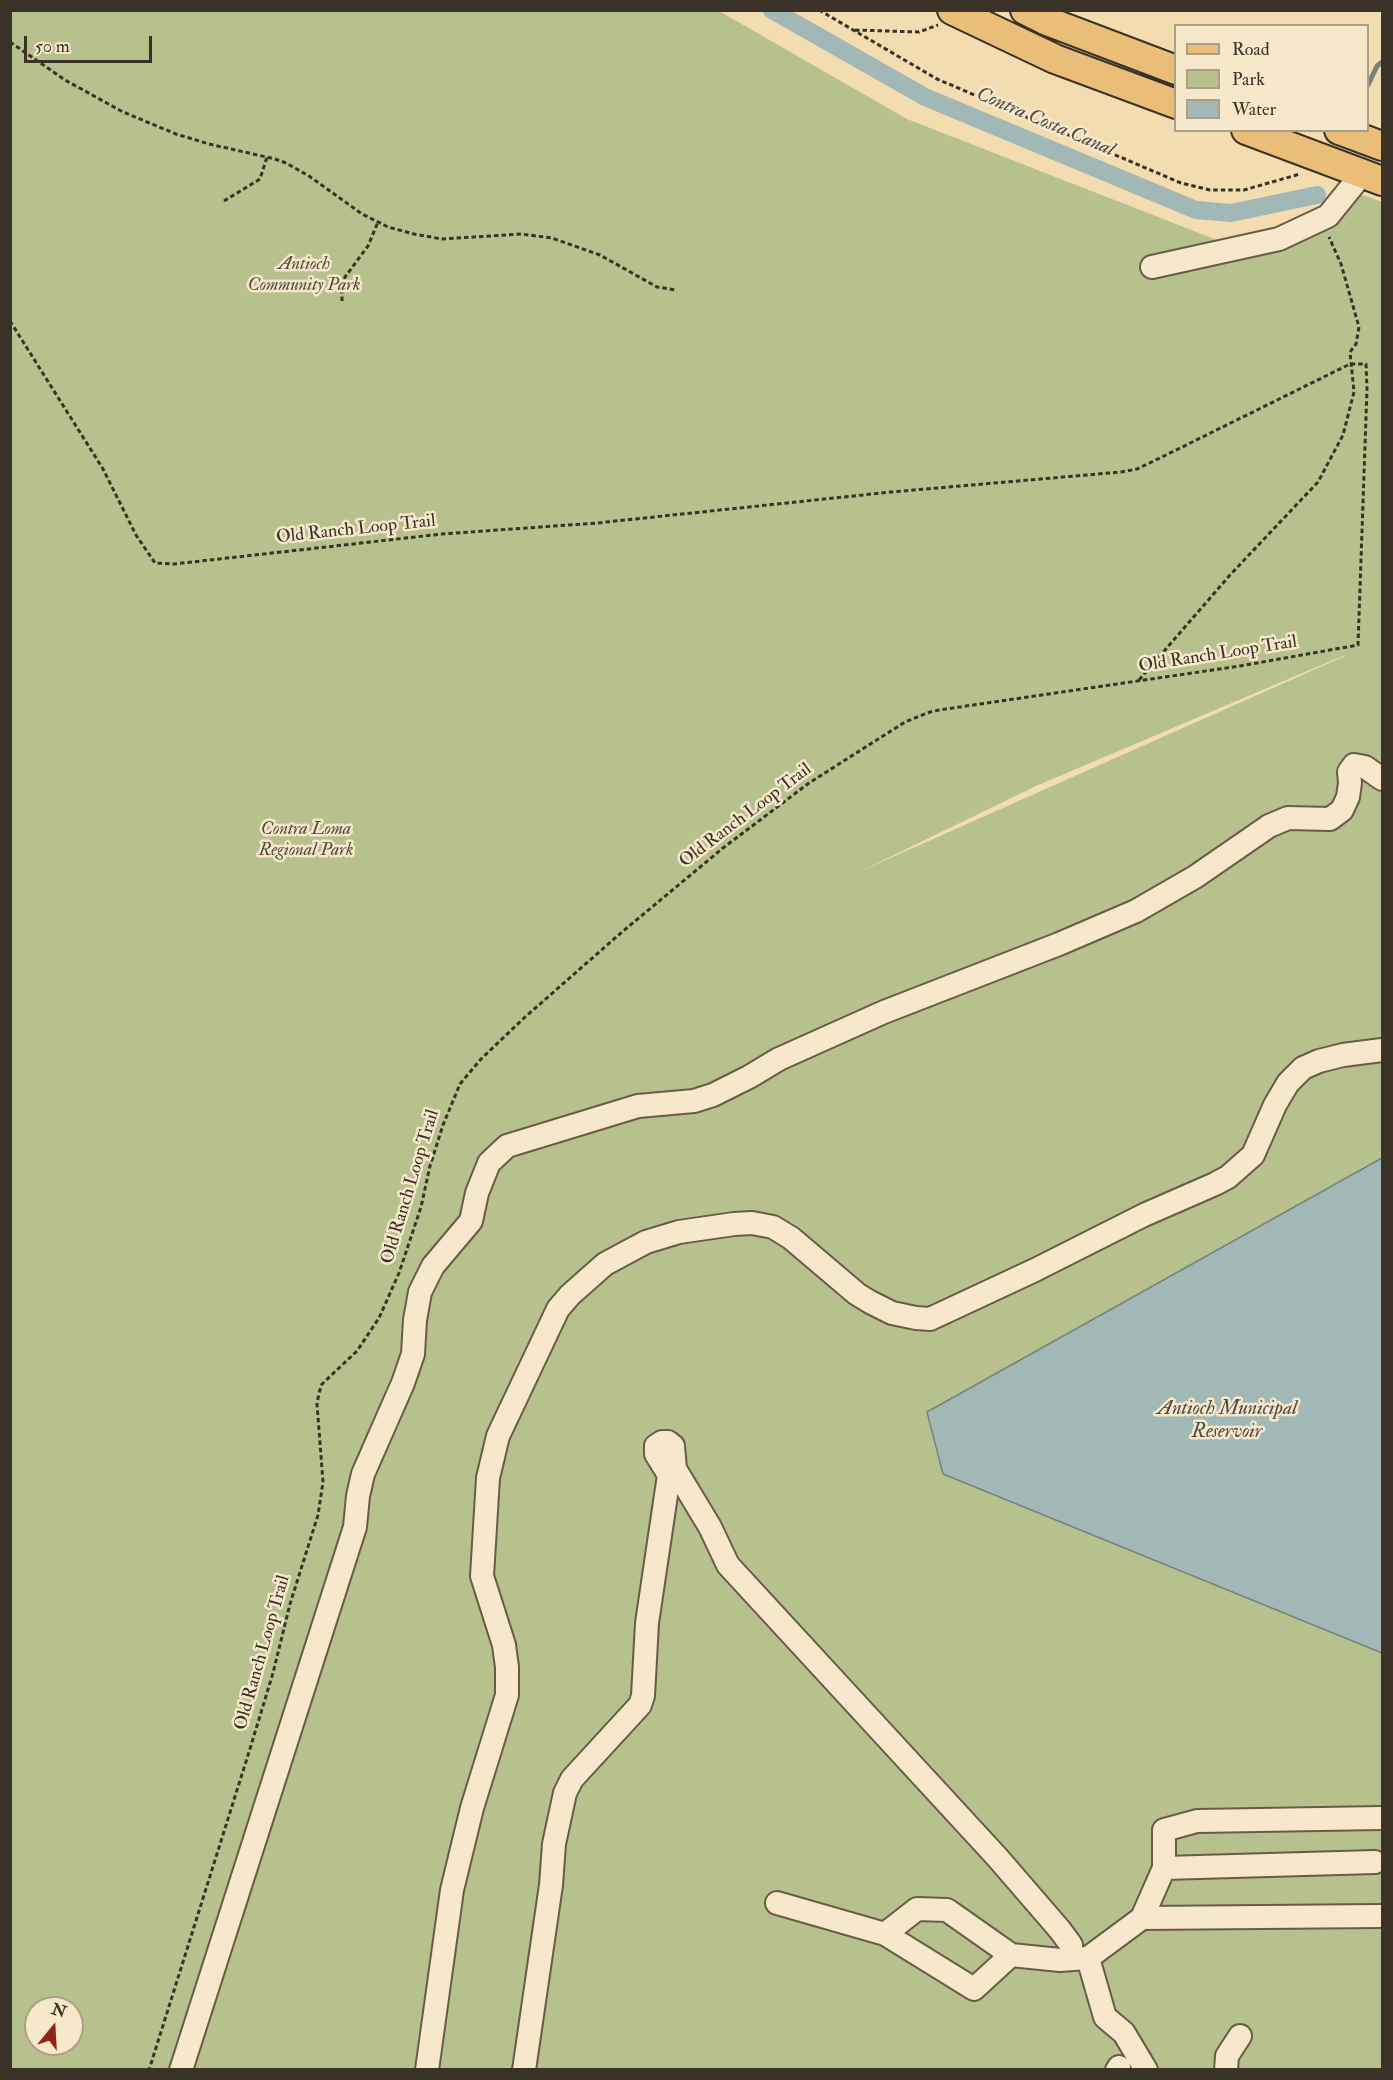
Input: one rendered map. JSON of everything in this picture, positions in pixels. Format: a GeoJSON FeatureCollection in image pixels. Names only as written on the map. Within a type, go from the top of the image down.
{"type":"FeatureCollection","features":[{"type":"Feature","properties":{"kind":"main road"},"geometry":{"type":"LineString","coordinates":[[1025,10],[1088,37],[1174,69]]}},
{"type":"Feature","properties":{"kind":"main road"},"geometry":{"type":"LineString","coordinates":[[947,14],[1055,59],[1174,103]]}},
{"type":"Feature","properties":{"kind":"main road"},"geometry":{"type":"LineString","coordinates":[[1251,132],[1372,177]]}},
{"type":"Feature","properties":{"kind":"main road"},"geometry":{"type":"LineString","coordinates":[[1344,132],[1383,146]]}},
{"type":"Feature","properties":{"kind":"lane"},"geometry":{"type":"LineString","coordinates":[[1152,267],[1279,239],[1328,216],[1372,177]]}},
{"type":"Feature","properties":{"kind":"lane"},"geometry":{"type":"LineString","coordinates":[[181,2070],[355,1527],[363,1474],[403,1383],[413,1354],[415,1320],[420,1292],[433,1266],[471,1221],[477,1193],[489,1163],[507,1146],[638,1106],[694,1101],[713,1095],[779,1059],[884,1012],[1059,944],[1136,911],[1195,877],[1269,826],[1288,818],[1330,819],[1342,810],[1348,796],[1349,772],[1354,765],[1365,767],[1383,779]]}},
{"type":"Feature","properties":{"kind":"lane"},"geometry":{"type":"LineString","coordinates":[[427,2070],[452,1890],[472,1808],[507,1695],[504,1645],[482,1576],[488,1478],[498,1436],[558,1309],[570,1295],[605,1264],[625,1251],[646,1242],[679,1232],[752,1223],[773,1227],[791,1238],[857,1294],[870,1302],[892,1313],[930,1319],[1035,1270],[1144,1215],[1228,1177],[1253,1155],[1275,1105],[1288,1083],[1303,1068],[1343,1055],[1383,1050]]}},
{"type":"Feature","properties":{"kind":"lane"},"geometry":{"type":"LineString","coordinates":[[524,2070],[551,1885],[554,1844],[565,1793],[572,1779],[640,1706],[643,1696],[647,1623],[669,1475],[656,1454],[656,1446],[662,1442],[668,1442],[673,1446],[675,1468],[710,1527],[728,1565],[997,1857],[1079,1952],[1105,2017],[1124,2033],[1146,2070]]}},
{"type":"Feature","properties":{"kind":"lane"},"geometry":{"type":"LineString","coordinates":[[1142,1918],[1164,1868],[1164,1830],[1197,1821],[1383,1818]]}},
{"type":"Feature","properties":{"kind":"lane"},"geometry":{"type":"LineString","coordinates":[[1164,1868],[1380,1857]]}},
{"type":"Feature","properties":{"kind":"lane"},"geometry":{"type":"LineString","coordinates":[[777,1903],[885,1934],[974,1989],[1011,1955]]}},
{"type":"Feature","properties":{"kind":"lane"},"geometry":{"type":"LineString","coordinates":[[885,1934],[918,1909],[947,1910],[1011,1955],[1060,1960],[1142,1918],[1383,1916]]}},
{"type":"Feature","properties":{"kind":"lane"},"geometry":{"type":"LineString","coordinates":[[1226,2070],[1227,2056],[1240,2036]]}},
{"type":"Feature","properties":{"kind":"path"},"geometry":{"type":"LineString","coordinates":[[819,10],[937,79],[1181,183],[1210,190],[1244,190],[1307,172]]}},
{"type":"Feature","properties":{"kind":"path"},"geometry":{"type":"LineString","coordinates":[[854,30],[919,32],[939,24],[947,14]]}},
{"type":"Feature","properties":{"kind":"path"},"geometry":{"type":"LineString","coordinates":[[10,42],[59,77],[132,116],[184,136],[286,163],[303,172],[349,206],[401,232],[442,239],[521,234],[552,238],[600,255],[657,287],[676,290]]}},
{"type":"Feature","properties":{"kind":"path"},"geometry":{"type":"LineString","coordinates":[[224,201],[260,178],[267,157]]}},
{"type":"Feature","properties":{"kind":"path"},"geometry":{"type":"LineString","coordinates":[[1138,681],[1230,574],[1318,482],[1342,435],[1354,392],[1350,352],[1356,344],[1359,327],[1341,264],[1330,242],[1324,218]]}},
{"type":"Feature","properties":{"kind":"path"},"geometry":{"type":"LineString","coordinates":[[342,301],[345,277],[368,246],[378,222]]}},
{"type":"Feature","properties":{"kind":"path","name":"Old Ranch Loop Trail"},"geometry":{"type":"LineString","coordinates":[[10,321],[103,469],[136,535],[155,563],[174,564],[442,534],[597,523],[902,491],[1121,472],[1137,469],[1350,364],[1366,364],[1358,645],[1240,666],[939,710],[905,722],[809,783],[716,854],[524,1018],[487,1053],[460,1084],[443,1125],[430,1166],[421,1207],[399,1274],[379,1318],[357,1351],[322,1384],[319,1393],[318,1412],[323,1482],[318,1515],[290,1604],[273,1673],[249,1752],[149,2070]]}},
{"type":"Feature","properties":{"kind":"green space"},"geometry":{"type":"Polygon","coordinates":[[[11,11],[719,11],[907,119],[1240,249],[1279,239],[1349,190],[1382,202],[1382,2069],[11,2070],[11,11]],[[1345,656],[1036,786],[861,871],[1345,656]]]}},
{"type":"Feature","properties":{"kind":"water","name":"Antioch Municipal Reservoir"},"geometry":{"type":"Polygon","coordinates":[[[1382,1158],[1382,1653],[943,1474],[927,1412],[1382,1158]]]}},
{"type":"Feature","properties":{"kind":"waterway","name":"Contra Costa Canal"},"geometry":{"type":"LineString","coordinates":[[772,10],[925,97],[1196,210],[1231,213],[1317,195]]}},
{"type":"Feature","properties":{"kind":"waterway"},"geometry":{"type":"LineString","coordinates":[[1369,83],[1377,66],[1382,62]]}},
{"type":"Feature","properties":{"kind":"park label","name":"Antioch Community Park"},"geometry":{"type":"Point","coordinates":[304,275]}},
{"type":"Feature","properties":{"kind":"park label","name":"Contra Loma Regional Park"},"geometry":{"type":"Point","coordinates":[306,840]}}]}
